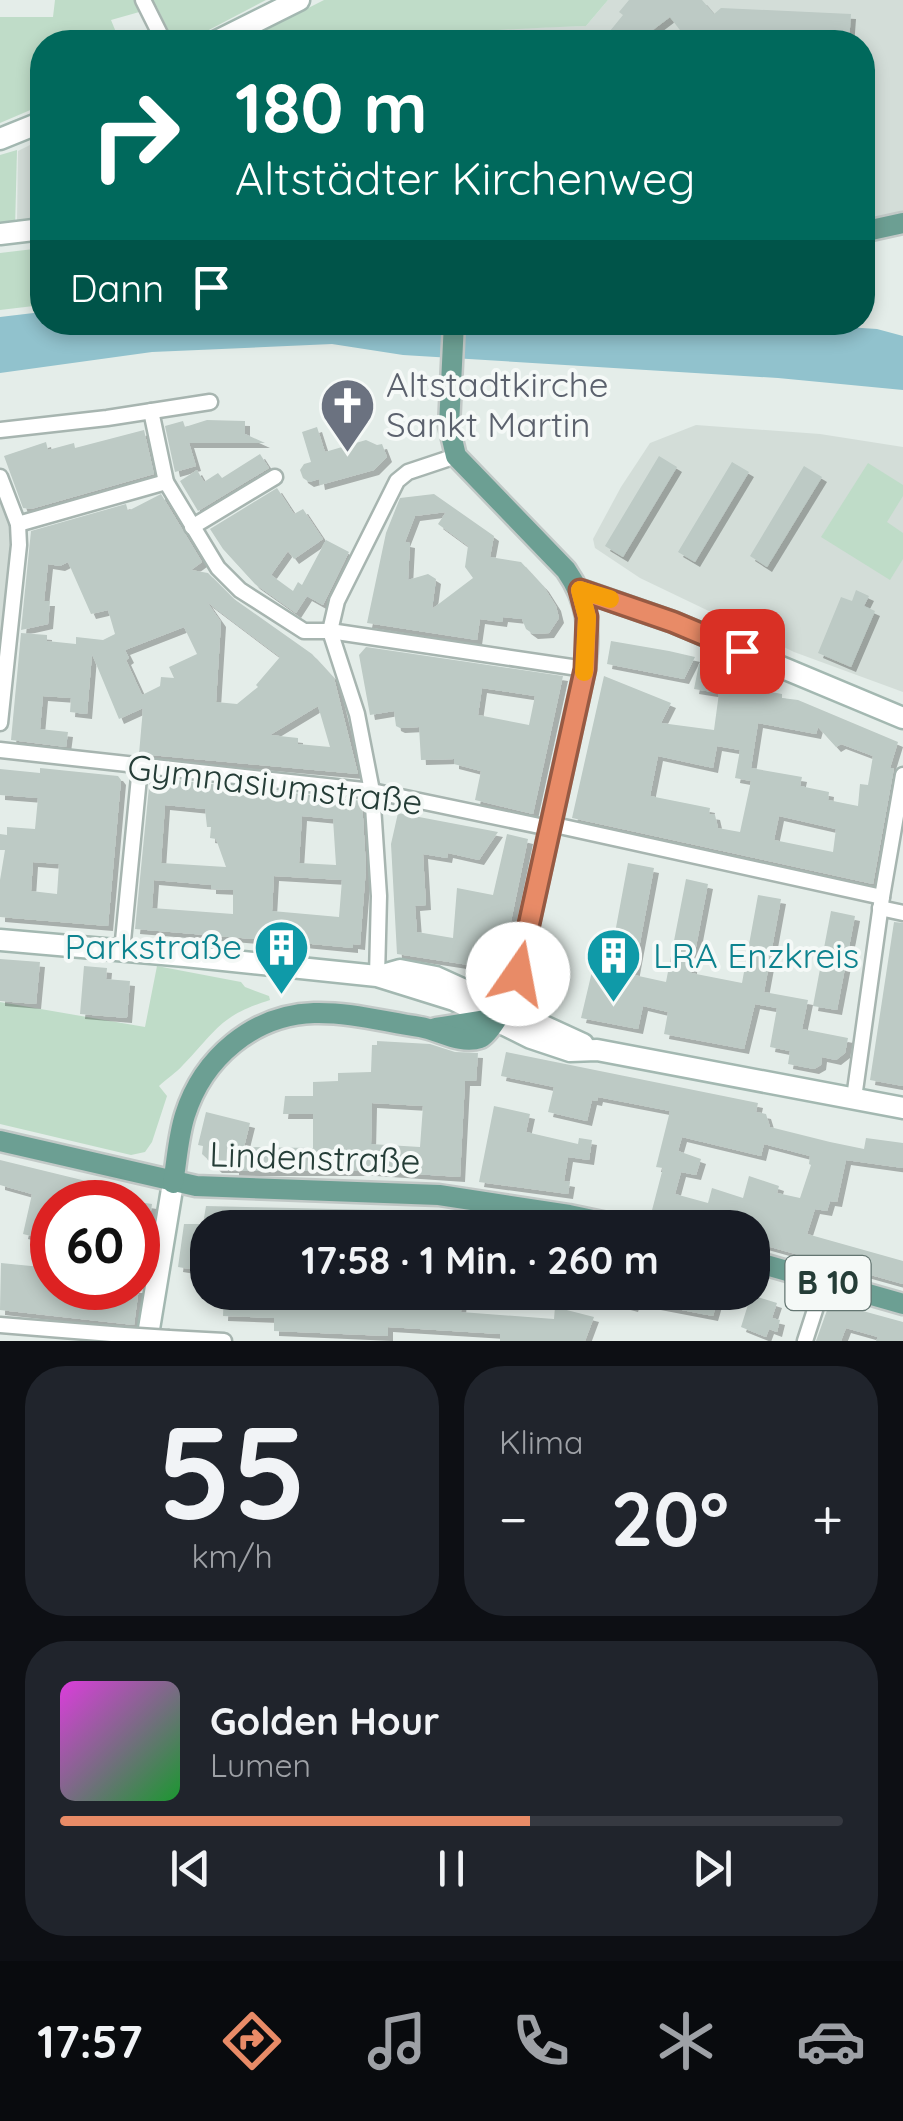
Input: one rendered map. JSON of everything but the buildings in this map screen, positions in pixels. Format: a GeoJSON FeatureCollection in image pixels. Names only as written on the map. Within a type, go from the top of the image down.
{"type":"FeatureCollection","features":[{"type":"Feature","properties":{"kind":"main road"},"geometry":{"type":"LineString","coordinates":[[239,30],[299,0]]}},
{"type":"Feature","properties":{"kind":"main road"},"geometry":{"type":"LineString","coordinates":[[0,139],[30,127]]}},
{"type":"Feature","properties":{"kind":"main road"},"geometry":{"type":"LineString","coordinates":[[875,229],[903,223]]}},
{"type":"Feature","properties":{"kind":"main road"},"geometry":{"type":"LineString","coordinates":[[0,234],[30,231]]}},
{"type":"Feature","properties":{"kind":"main road"},"geometry":{"type":"LineString","coordinates":[[146,1341],[184,1116],[196,1086],[219,1056],[246,1033],[274,1020],[311,1013],[429,1028],[468,1040],[480,1038],[488,1032],[518,974],[585,669],[587,617],[580,590],[550,553],[456,456],[449,435],[453,335]]}},
{"type":"Feature","properties":{"kind":"main road"},"geometry":{"type":"LineString","coordinates":[[580,590],[673,622],[903,718]]}},
{"type":"Feature","properties":{"kind":"main road"},"geometry":{"type":"LineString","coordinates":[[0,940],[377,976],[400,970],[418,972],[473,991],[499,1012],[597,1050],[903,1108]]}},
{"type":"Feature","properties":{"kind":"main road","name":"Lindenstraße"},"geometry":{"type":"LineString","coordinates":[[0,1141],[173,1183],[439,1195],[542,1210]]}},
{"type":"Feature","properties":{"kind":"main road","name":"B 10"},"geometry":{"type":"LineString","coordinates":[[770,1267],[903,1304]]}},
{"type":"Feature","properties":{"kind":"street"},"geometry":{"type":"LineString","coordinates":[[143,0],[158,30]]}},
{"type":"Feature","properties":{"kind":"street"},"geometry":{"type":"LineString","coordinates":[[0,430],[210,402]]}},
{"type":"Feature","properties":{"kind":"street"},"geometry":{"type":"LineString","coordinates":[[151,411],[166,482],[218,568],[240,590],[304,631],[330,631],[585,669]]}},
{"type":"Feature","properties":{"kind":"street"},"geometry":{"type":"LineString","coordinates":[[377,976],[379,896],[372,792],[348,678],[330,631],[337,601],[397,482],[408,472],[456,456]]}},
{"type":"Feature","properties":{"kind":"street"},"geometry":{"type":"LineString","coordinates":[[0,477],[18,524],[16,587],[0,723]]}},
{"type":"Feature","properties":{"kind":"street"},"geometry":{"type":"LineString","coordinates":[[192,527],[275,477]]}},
{"type":"Feature","properties":{"kind":"street"},"geometry":{"type":"LineString","coordinates":[[18,524],[166,482]]}},
{"type":"Feature","properties":{"kind":"street","name":"Gymnasiumstraße"},"geometry":{"type":"LineString","coordinates":[[0,750],[372,792],[549,826],[881,903],[903,913]]}},
{"type":"Feature","properties":{"kind":"street"},"geometry":{"type":"LineString","coordinates":[[122,950],[140,767]]}},
{"type":"Feature","properties":{"kind":"street"},"geometry":{"type":"LineString","coordinates":[[854,1098],[903,775]]}},
{"type":"Feature","properties":{"kind":"street"},"geometry":{"type":"LineString","coordinates":[[804,1341],[824,1282]]}},
{"type":"Feature","properties":{"kind":"street"},"geometry":{"type":"LineString","coordinates":[[0,1325],[117,1337],[224,1341]]}},
{"type":"Feature","properties":{"kind":"shaded area"},"geometry":{"type":"Polygon","coordinates":[[[608,0],[903,0],[903,226],[875,227],[875,30],[469,30],[586,26],[608,0]]]}},
{"type":"Feature","properties":{"kind":"shaded area"},"geometry":{"type":"Polygon","coordinates":[[[30,145],[30,223],[17,224],[18,151],[30,145]]]}},
{"type":"Feature","properties":{"kind":"shaded area"},"geometry":{"type":"Polygon","coordinates":[[[696,425],[820,434],[903,447],[903,692],[794,652],[640,578],[595,548],[593,539],[650,443],[696,425]]]}},
{"type":"Feature","properties":{"kind":"shaded area"},"geometry":{"type":"Polygon","coordinates":[[[0,489],[15,545],[0,716],[0,489]]]}},
{"type":"Feature","properties":{"kind":"green space"},"geometry":{"type":"Polygon","coordinates":[[[55,0],[266,0],[209,30],[168,30],[157,7],[111,20],[115,30],[30,30],[30,110],[0,123],[0,17],[53,17],[55,0]]]}},
{"type":"Feature","properties":{"kind":"green space"},"geometry":{"type":"Polygon","coordinates":[[[324,0],[608,0],[586,26],[265,30],[324,0]]]}},
{"type":"Feature","properties":{"kind":"green space"},"geometry":{"type":"Polygon","coordinates":[[[17,150],[15,228],[0,228],[0,155],[17,150]]]}},
{"type":"Feature","properties":{"kind":"green space"},"geometry":{"type":"Polygon","coordinates":[[[30,249],[30,306],[0,310],[0,253],[30,249]]]}},
{"type":"Feature","properties":{"kind":"green space"},"geometry":{"type":"Polygon","coordinates":[[[868,463],[903,485],[903,496],[887,522],[903,533],[903,559],[890,580],[821,537],[868,463]]]}},
{"type":"Feature","properties":{"kind":"green space"},"geometry":{"type":"Polygon","coordinates":[[[157,966],[241,982],[270,1000],[229,1018],[159,1086],[167,1096],[145,1152],[131,1155],[0,1124],[0,1002],[145,1027],[157,966]]]}},
{"type":"Feature","properties":{"kind":"water"},"geometry":{"type":"Polygon","coordinates":[[[30,313],[30,335],[875,335],[877,329],[903,336],[903,390],[778,378],[403,355],[332,344],[152,352],[0,373],[0,317],[30,313]]]}},
{"type":"Feature","properties":{"kind":"slow traffic"},"geometry":{"type":"LineString","coordinates":[[584,672],[587,617],[580,590],[610,599]]}},
{"type":"Feature","properties":{"kind":"place","name":"Altstadtkirche Sankt Martin"},"geometry":{"type":"Point","coordinates":[347,454]}},
{"type":"Feature","properties":{"kind":"place","name":"Parkstraße"},"geometry":{"type":"Point","coordinates":[281,996]}},
{"type":"Feature","properties":{"kind":"place","name":"LRA Enzkreis"},"geometry":{"type":"Point","coordinates":[614,1005]}},
{"type":"Feature","properties":{"kind":"route"},"geometry":{"type":"LineString","coordinates":[[518,974],[585,669],[587,617],[580,590],[742,651]]}}]}
